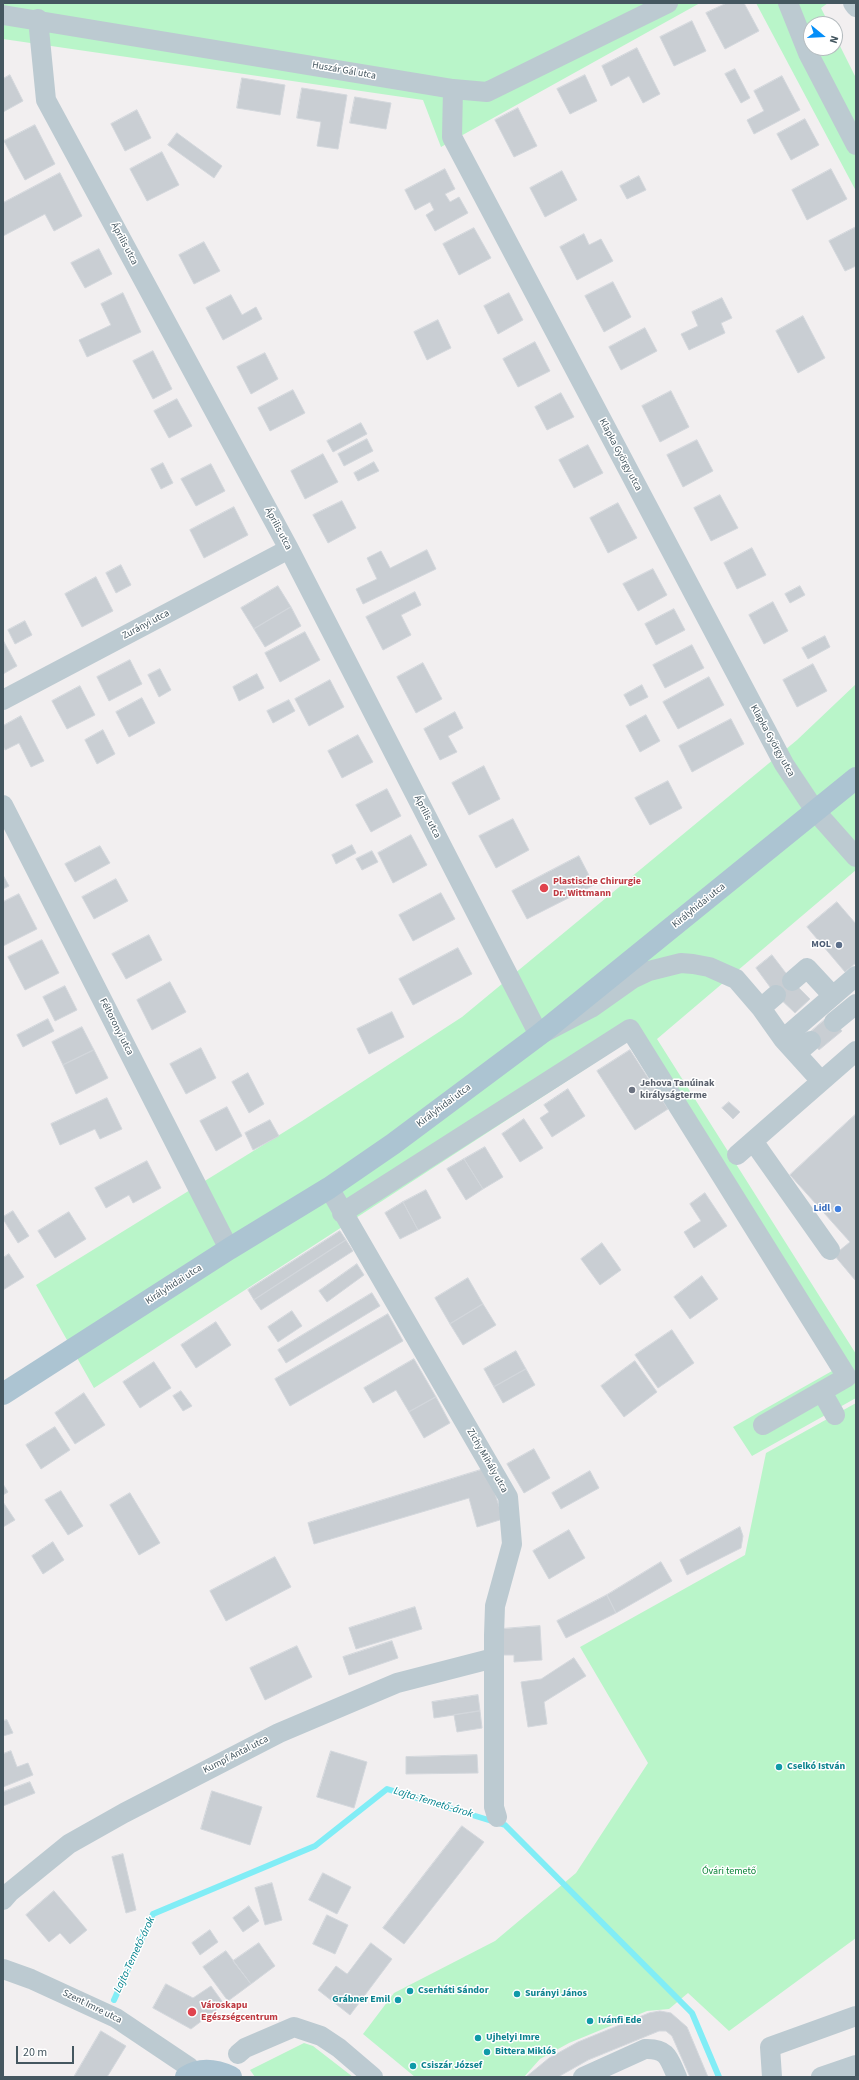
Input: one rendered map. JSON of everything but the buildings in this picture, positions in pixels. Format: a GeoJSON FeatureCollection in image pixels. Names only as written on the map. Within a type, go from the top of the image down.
{"type":"FeatureCollection","features":[{"type":"Feature","properties":{"kind":"main road","name":"Királyhidai utca"},"geometry":{"type":"LineString","coordinates":[[3,1394],[229,1249],[329,1188],[399,1140],[539,1035],[816,812],[856,778]]}},
{"type":"Feature","properties":{"kind":"main road"},"geometry":{"type":"LineString","coordinates":[[189,2075],[206,2070],[231,2077]]}},
{"type":"Feature","properties":{"kind":"street","name":"Huszár Gál utca"},"geometry":{"type":"LineString","coordinates":[[3,15],[38,19],[453,89],[487,92],[668,3]]}},
{"type":"Feature","properties":{"kind":"street"},"geometry":{"type":"LineString","coordinates":[[788,3],[808,53],[856,145]]}},
{"type":"Feature","properties":{"kind":"street"},"geometry":{"type":"LineString","coordinates":[[853,3],[856,7]]}},
{"type":"Feature","properties":{"kind":"street","name":"Április utca"},"geometry":{"type":"LineString","coordinates":[[38,19],[46,100],[289,549],[539,1035]]}},
{"type":"Feature","properties":{"kind":"street","name":"Klapka György utca"},"geometry":{"type":"LineString","coordinates":[[453,89],[452,137],[784,764],[816,812],[856,857]]}},
{"type":"Feature","properties":{"kind":"street","name":"Zurányi utca"},"geometry":{"type":"LineString","coordinates":[[3,700],[289,549]]}},
{"type":"Feature","properties":{"kind":"street","name":"Féltoronyi utca"},"geometry":{"type":"LineString","coordinates":[[3,805],[229,1249]]}},
{"type":"Feature","properties":{"kind":"street"},"geometry":{"type":"LineString","coordinates":[[539,1035],[591,1008],[632,979],[649,971],[682,963],[709,967],[736,979],[761,1008],[784,1039],[804,1047],[821,1081]]}},
{"type":"Feature","properties":{"kind":"street"},"geometry":{"type":"LineString","coordinates":[[792,981],[807,968],[833,996]]}},
{"type":"Feature","properties":{"kind":"street"},"geometry":{"type":"LineString","coordinates":[[784,1039],[856,976]]}},
{"type":"Feature","properties":{"kind":"street"},"geometry":{"type":"LineString","coordinates":[[761,1008],[776,995]]}},
{"type":"Feature","properties":{"kind":"street"},"geometry":{"type":"LineString","coordinates":[[834,1022],[856,1004]]}},
{"type":"Feature","properties":{"kind":"street"},"geometry":{"type":"LineString","coordinates":[[342,1213],[630,1029],[847,1377],[763,1425]]}},
{"type":"Feature","properties":{"kind":"street"},"geometry":{"type":"LineString","coordinates":[[737,1155],[856,1051]]}},
{"type":"Feature","properties":{"kind":"street"},"geometry":{"type":"LineString","coordinates":[[753,1141],[830,1250]]}},
{"type":"Feature","properties":{"kind":"street","name":"Zichy Mihály utca"},"geometry":{"type":"LineString","coordinates":[[329,1188],[342,1213],[508,1497],[512,1544],[495,1606],[494,1807],[497,1817]]}},
{"type":"Feature","properties":{"kind":"street"},"geometry":{"type":"LineString","coordinates":[[822,1392],[835,1415]]}},
{"type":"Feature","properties":{"kind":"street","name":"Kumpf Antal utca"},"geometry":{"type":"LineString","coordinates":[[3,1900],[10,1892],[69,1844],[124,1813],[279,1733],[397,1683],[494,1658]]}},
{"type":"Feature","properties":{"kind":"street","name":"Szent Imre utca"},"geometry":{"type":"LineString","coordinates":[[3,1969],[31,1979],[98,2008],[116,2018],[189,2067],[189,2075]]}},
{"type":"Feature","properties":{"kind":"street"},"geometry":{"type":"LineString","coordinates":[[772,2077],[770,2047],[856,2016]]}},
{"type":"Feature","properties":{"kind":"street"},"geometry":{"type":"LineString","coordinates":[[238,2054],[245,2048],[294,2027],[321,2036],[339,2048],[373,2077]]}},
{"type":"Feature","properties":{"kind":"street"},"geometry":{"type":"LineString","coordinates":[[583,2077],[646,2049],[656,2049],[667,2055],[677,2077]]}},
{"type":"Feature","properties":{"kind":"street"},"geometry":{"type":"LineString","coordinates":[[821,2077],[856,2064]]}},
{"type":"Feature","properties":{"kind":"green space"},"geometry":{"type":"Polygon","coordinates":[[[3,3],[700,3],[441,147],[423,100],[3,39],[3,3]]]}},
{"type":"Feature","properties":{"kind":"green space"},"geometry":{"type":"Polygon","coordinates":[[[756,3],[828,3],[821,8],[825,16],[803,16],[803,56],[843,56],[843,52],[856,78],[856,191],[756,3]]]}},
{"type":"Feature","properties":{"kind":"green space"},"geometry":{"type":"Polygon","coordinates":[[[856,684],[856,870],[657,1039],[856,1354],[856,1398],[752,1456],[733,1427],[832,1371],[630,1040],[94,1388],[36,1285],[302,1121],[462,1017],[797,740],[856,684]]]}},
{"type":"Feature","properties":{"kind":"green space","name":"Óvári temető"},"geometry":{"type":"Polygon","coordinates":[[[856,1403],[856,1938],[729,2031],[688,1993],[669,2009],[647,2011],[569,2043],[540,2059],[524,2077],[415,2077],[363,2034],[394,1993],[495,1941],[576,1873],[648,1763],[580,1647],[745,1555],[766,1453],[856,1403]]]}},
{"type":"Feature","properties":{"kind":"green space"},"geometry":{"type":"Polygon","coordinates":[[[304,2043],[313,2046],[353,2077],[255,2077],[250,2070],[304,2043]]]}},
{"type":"Feature","properties":{"kind":"waterway","name":"Lajta-Temető-árok"},"geometry":{"type":"LineString","coordinates":[[114,2000],[153,1914],[315,1846],[387,1789],[505,1825],[692,2013],[719,2077]]}},
{"type":"Feature","properties":{"kind":"place","name":"Plastische Chirurgie Dr. Wittmann"},"geometry":{"type":"Point","coordinates":[544,888]}},
{"type":"Feature","properties":{"kind":"place","name":"MOL"},"geometry":{"type":"Point","coordinates":[839,945]}},
{"type":"Feature","properties":{"kind":"place","name":"Jehova Tanúinak királyságterme"},"geometry":{"type":"Point","coordinates":[632,1090]}},
{"type":"Feature","properties":{"kind":"place","name":"Lidl"},"geometry":{"type":"Point","coordinates":[838,1209]}},
{"type":"Feature","properties":{"kind":"place","name":"Cselkó István"},"geometry":{"type":"Point","coordinates":[779,1767]}},
{"type":"Feature","properties":{"kind":"place","name":"Cserháti Sándor"},"geometry":{"type":"Point","coordinates":[410,1991]}},
{"type":"Feature","properties":{"kind":"place","name":"Surányi János"},"geometry":{"type":"Point","coordinates":[517,1994]}},
{"type":"Feature","properties":{"kind":"place","name":"Grábner Emil"},"geometry":{"type":"Point","coordinates":[398,2000]}},
{"type":"Feature","properties":{"kind":"place","name":"Városkapu Egészségcentrum"},"geometry":{"type":"Point","coordinates":[192,2012]}},
{"type":"Feature","properties":{"kind":"place","name":"Ivánfi Ede"},"geometry":{"type":"Point","coordinates":[590,2021]}},
{"type":"Feature","properties":{"kind":"place","name":"Ujhelyi Imre"},"geometry":{"type":"Point","coordinates":[478,2038]}},
{"type":"Feature","properties":{"kind":"place","name":"Bittera Miklós"},"geometry":{"type":"Point","coordinates":[487,2052]}},
{"type":"Feature","properties":{"kind":"place","name":"Csiszár József"},"geometry":{"type":"Point","coordinates":[413,2066]}}]}
